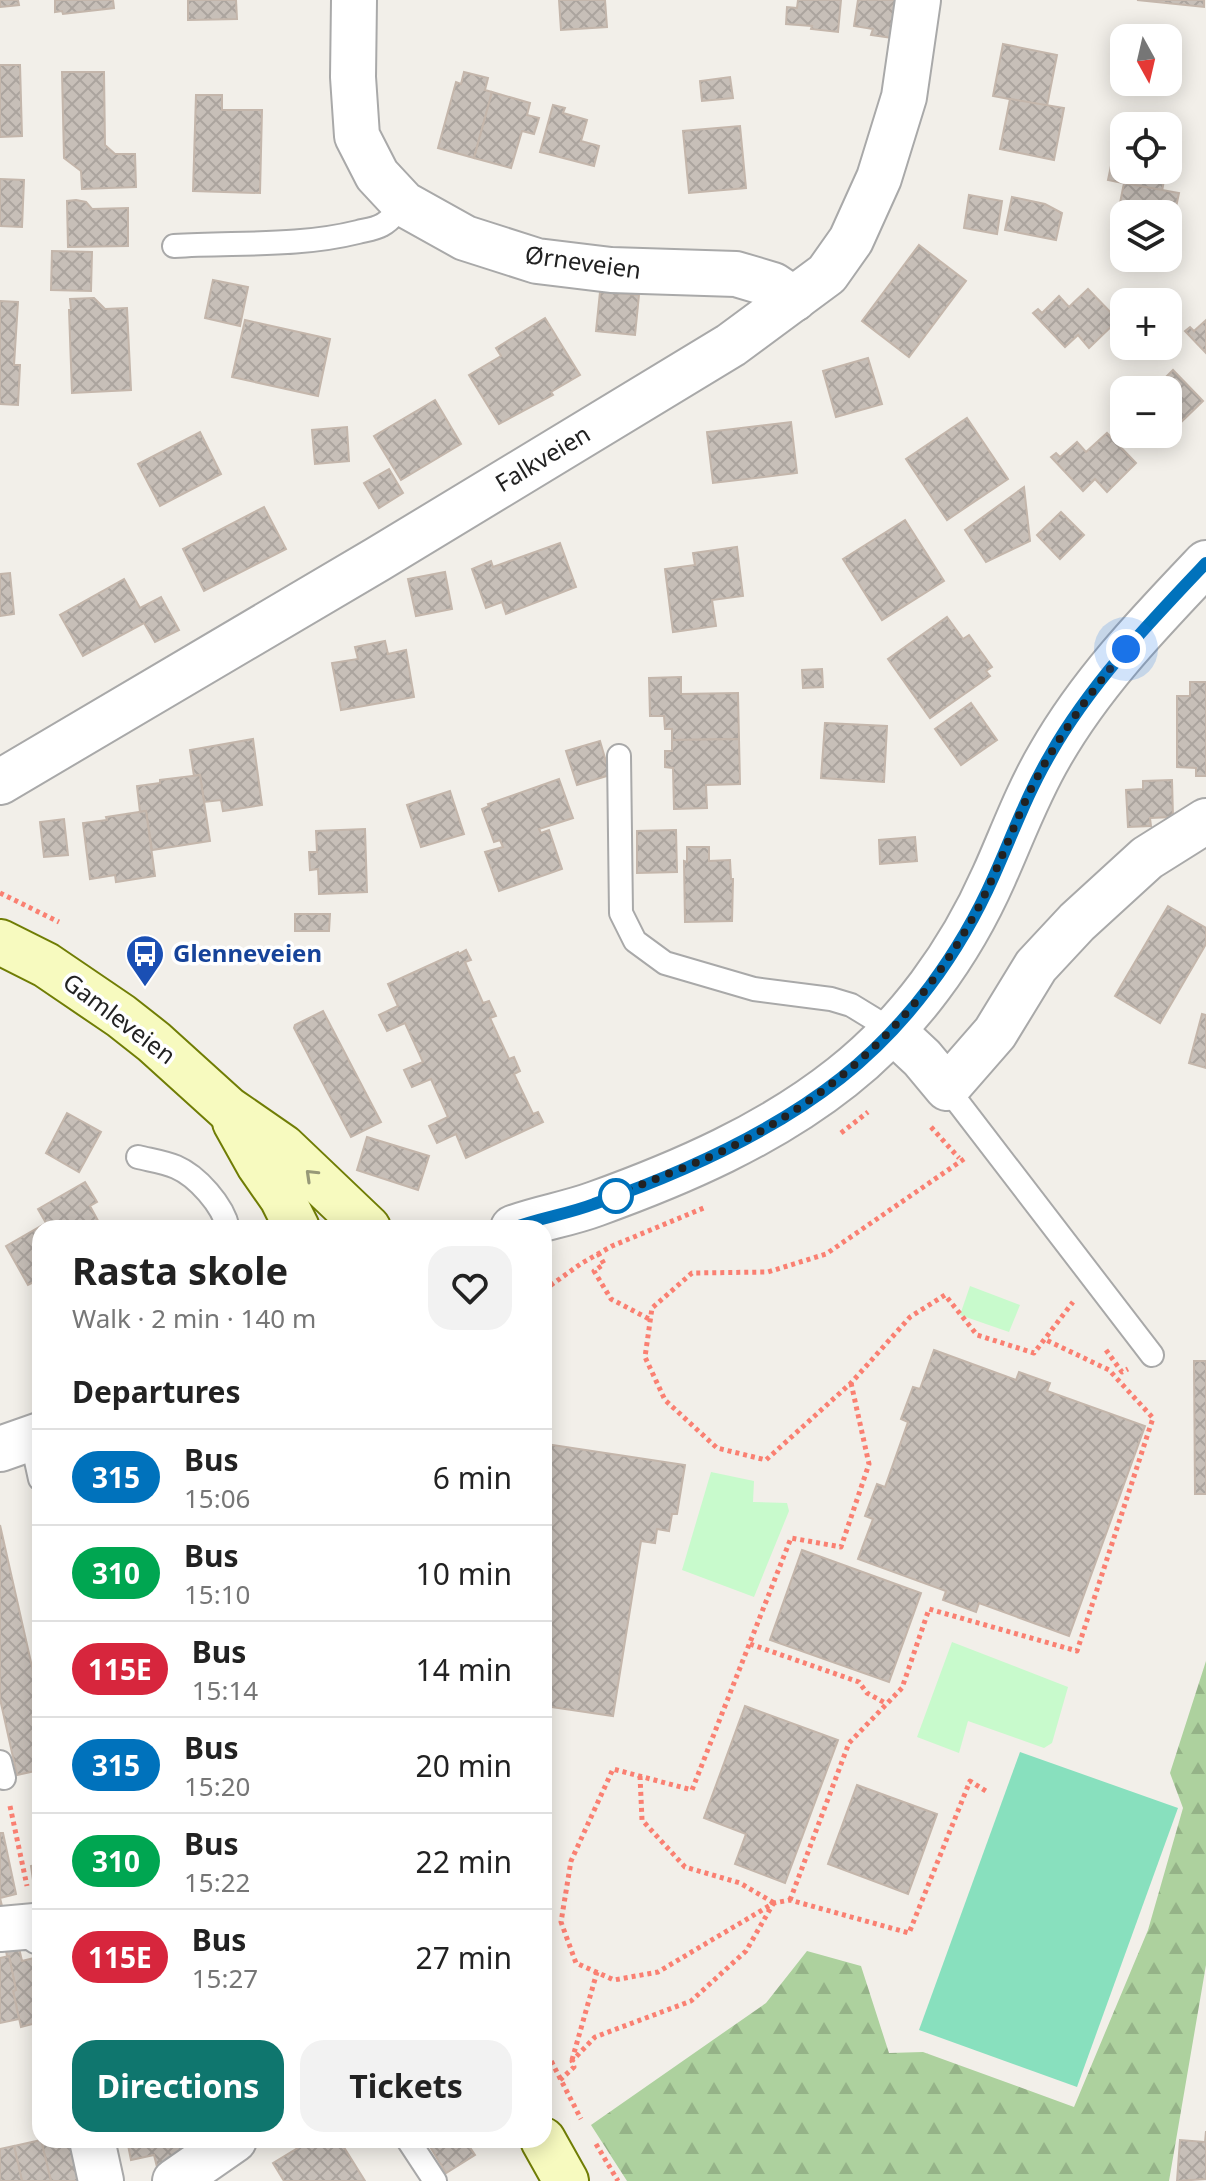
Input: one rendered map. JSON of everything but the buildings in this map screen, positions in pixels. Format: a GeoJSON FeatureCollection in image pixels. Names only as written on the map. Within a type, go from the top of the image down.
{"type":"FeatureCollection","features":[{"type":"Feature","properties":{"kind":"main road","name":"Gamleveien"},"geometry":{"type":"LineString","coordinates":[[0,942],[46,965],[121,1016],[228,1109],[283,1147],[360,1220]]}},
{"type":"Feature","properties":{"kind":"main road","name":"Gamleveien"},"geometry":{"type":"LineString","coordinates":[[228,1109],[293,1220]]}},
{"type":"Feature","properties":{"kind":"main road"},"geometry":{"type":"LineString","coordinates":[[547,2148],[566,2181]]}},
{"type":"Feature","properties":{"kind":"street","name":"Ørneveien"},"geometry":{"type":"LineString","coordinates":[[354,0],[353,77],[357,136],[377,175],[404,204],[465,238],[537,261],[611,270],[736,274],[773,285],[794,299]]}},
{"type":"Feature","properties":{"kind":"street","name":"Falkveien"},"geometry":{"type":"LineString","coordinates":[[0,782],[365,567],[731,345],[827,274],[851,240],[879,178],[904,97],[918,0]]}},
{"type":"Feature","properties":{"kind":"street"},"geometry":{"type":"LineString","coordinates":[[541,1220],[593,1205],[717,1153],[771,1126],[842,1077],[892,1030],[933,981],[973,919],[1031,790],[1073,717],[1126,649],[1206,563]]}},
{"type":"Feature","properties":{"kind":"street"},"geometry":{"type":"LineString","coordinates":[[892,1030],[922,1058],[947,1088],[995,1033],[1036,966],[1077,922],[1147,858],[1206,821]]}},
{"type":"Feature","properties":{"kind":"street"},"geometry":{"type":"LineString","coordinates":[[552,1236],[593,1205]]}},
{"type":"Feature","properties":{"kind":"street"},"geometry":{"type":"LineString","coordinates":[[94,2148],[101,2181]]}},
{"type":"Feature","properties":{"kind":"street"},"geometry":{"type":"LineString","coordinates":[[175,2181],[222,2148]]}},
{"type":"Feature","properties":{"kind":"lane"},"geometry":{"type":"LineString","coordinates":[[174,246],[336,238],[381,226],[404,204]]}},
{"type":"Feature","properties":{"kind":"lane"},"geometry":{"type":"LineString","coordinates":[[619,756],[621,913],[635,941],[665,963],[754,989],[831,999],[851,1005],[892,1030]]}},
{"type":"Feature","properties":{"kind":"lane"},"geometry":{"type":"LineString","coordinates":[[947,1088],[1152,1355]]}},
{"type":"Feature","properties":{"kind":"lane"},"geometry":{"type":"LineString","coordinates":[[138,1157],[177,1167],[204,1185],[226,1220]]}},
{"type":"Feature","properties":{"kind":"lane"},"geometry":{"type":"LineString","coordinates":[[413,2148],[435,2181]]}},
{"type":"Feature","properties":{"kind":"path"},"geometry":{"type":"LineString","coordinates":[[989,1144],[826,1254],[768,1272],[692,1273],[652,1308],[645,1357],[665,1400],[717,1448],[766,1460],[851,1383],[910,1317],[945,1295],[977,1335],[1034,1353],[1073,1302]]}},
{"type":"Feature","properties":{"kind":"path"},"geometry":{"type":"LineString","coordinates":[[598,1253],[604,1264],[594,1271],[611,1299],[651,1320]]}},
{"type":"Feature","properties":{"kind":"path"},"geometry":{"type":"LineString","coordinates":[[790,1900],[849,1743],[902,1688],[929,1609],[1077,1651],[1153,1418],[1109,1370],[1044,1339]]}},
{"type":"Feature","properties":{"kind":"path"},"geometry":{"type":"LineString","coordinates":[[851,1383],[869,1464],[841,1547],[791,1538],[692,1790],[613,1769],[571,1861],[561,1922],[576,1963],[614,1980],[658,1972],[774,1903],[790,1900],[909,1933],[970,1781],[989,1793]]}},
{"type":"Feature","properties":{"kind":"path"},"geometry":{"type":"LineString","coordinates":[[750,1644],[859,1682],[867,1693],[887,1704]]}},
{"type":"Feature","properties":{"kind":"path"},"geometry":{"type":"LineString","coordinates":[[2,1770],[25,1929]]}},
{"type":"Feature","properties":{"kind":"path"},"geometry":{"type":"LineString","coordinates":[[640,1776],[642,1820],[685,1867],[740,1883],[774,1903]]}},
{"type":"Feature","properties":{"kind":"path"},"geometry":{"type":"LineString","coordinates":[[572,2061],[595,2037],[691,2001],[746,1951],[774,1903]]}},
{"type":"Feature","properties":{"kind":"path"},"geometry":{"type":"LineString","coordinates":[[560,2080],[574,2067],[572,2061],[597,1972]]}},
{"type":"Feature","properties":{"kind":"path"},"geometry":{"type":"LineString","coordinates":[[552,2064],[586,2128]]}},
{"type":"Feature","properties":{"kind":"path"},"geometry":{"type":"LineString","coordinates":[[594,2141],[618,2181]]}},
{"type":"Feature","properties":{"kind":"green space"},"geometry":{"type":"Polygon","coordinates":[[[970,1286],[1020,1305],[1009,1332],[960,1315],[970,1286]]]}},
{"type":"Feature","properties":{"kind":"green space"},"geometry":{"type":"Polygon","coordinates":[[[711,1472],[754,1481],[753,1502],[787,1503],[789,1511],[754,1597],[682,1570],[711,1472]]]}},
{"type":"Feature","properties":{"kind":"green space"},"geometry":{"type":"Polygon","coordinates":[[[952,1642],[1068,1687],[1052,1743],[1044,1748],[968,1721],[959,1753],[917,1737],[952,1642]]]}},
{"type":"Feature","properties":{"kind":"green space"},"geometry":{"type":"Polygon","coordinates":[[[1206,1661],[1206,1965],[1169,2181],[627,2181],[591,2125],[766,2003],[807,1951],[861,1966],[889,2053],[923,2052],[1074,2107],[1148,1930],[1183,1808],[1170,1773],[1206,1661]]]}},
{"type":"Feature","properties":{"kind":"green space"},"geometry":{"type":"Polygon","coordinates":[[[1020,1752],[1178,1808],[1077,2087],[919,2030],[1020,1752]]]}},
{"type":"Feature","properties":{"kind":"bus line","name":"315"},"geometry":{"type":"LineString","coordinates":[[541,1220],[593,1205],[730,1148],[810,1101],[867,1056],[916,1003],[951,956],[993,878],[1031,790],[1073,717],[1126,649],[1206,563]]}},
{"type":"Feature","properties":{"kind":"place","name":"Glenneveien"},"geometry":{"type":"Point","coordinates":[145,988]}},
{"type":"Feature","properties":{"kind":"route"},"geometry":{"type":"LineString","coordinates":[[616,1196],[730,1148],[771,1126],[842,1077],[892,1030],[951,956],[973,919],[1050,755],[1073,717],[1126,649]]}}]}
